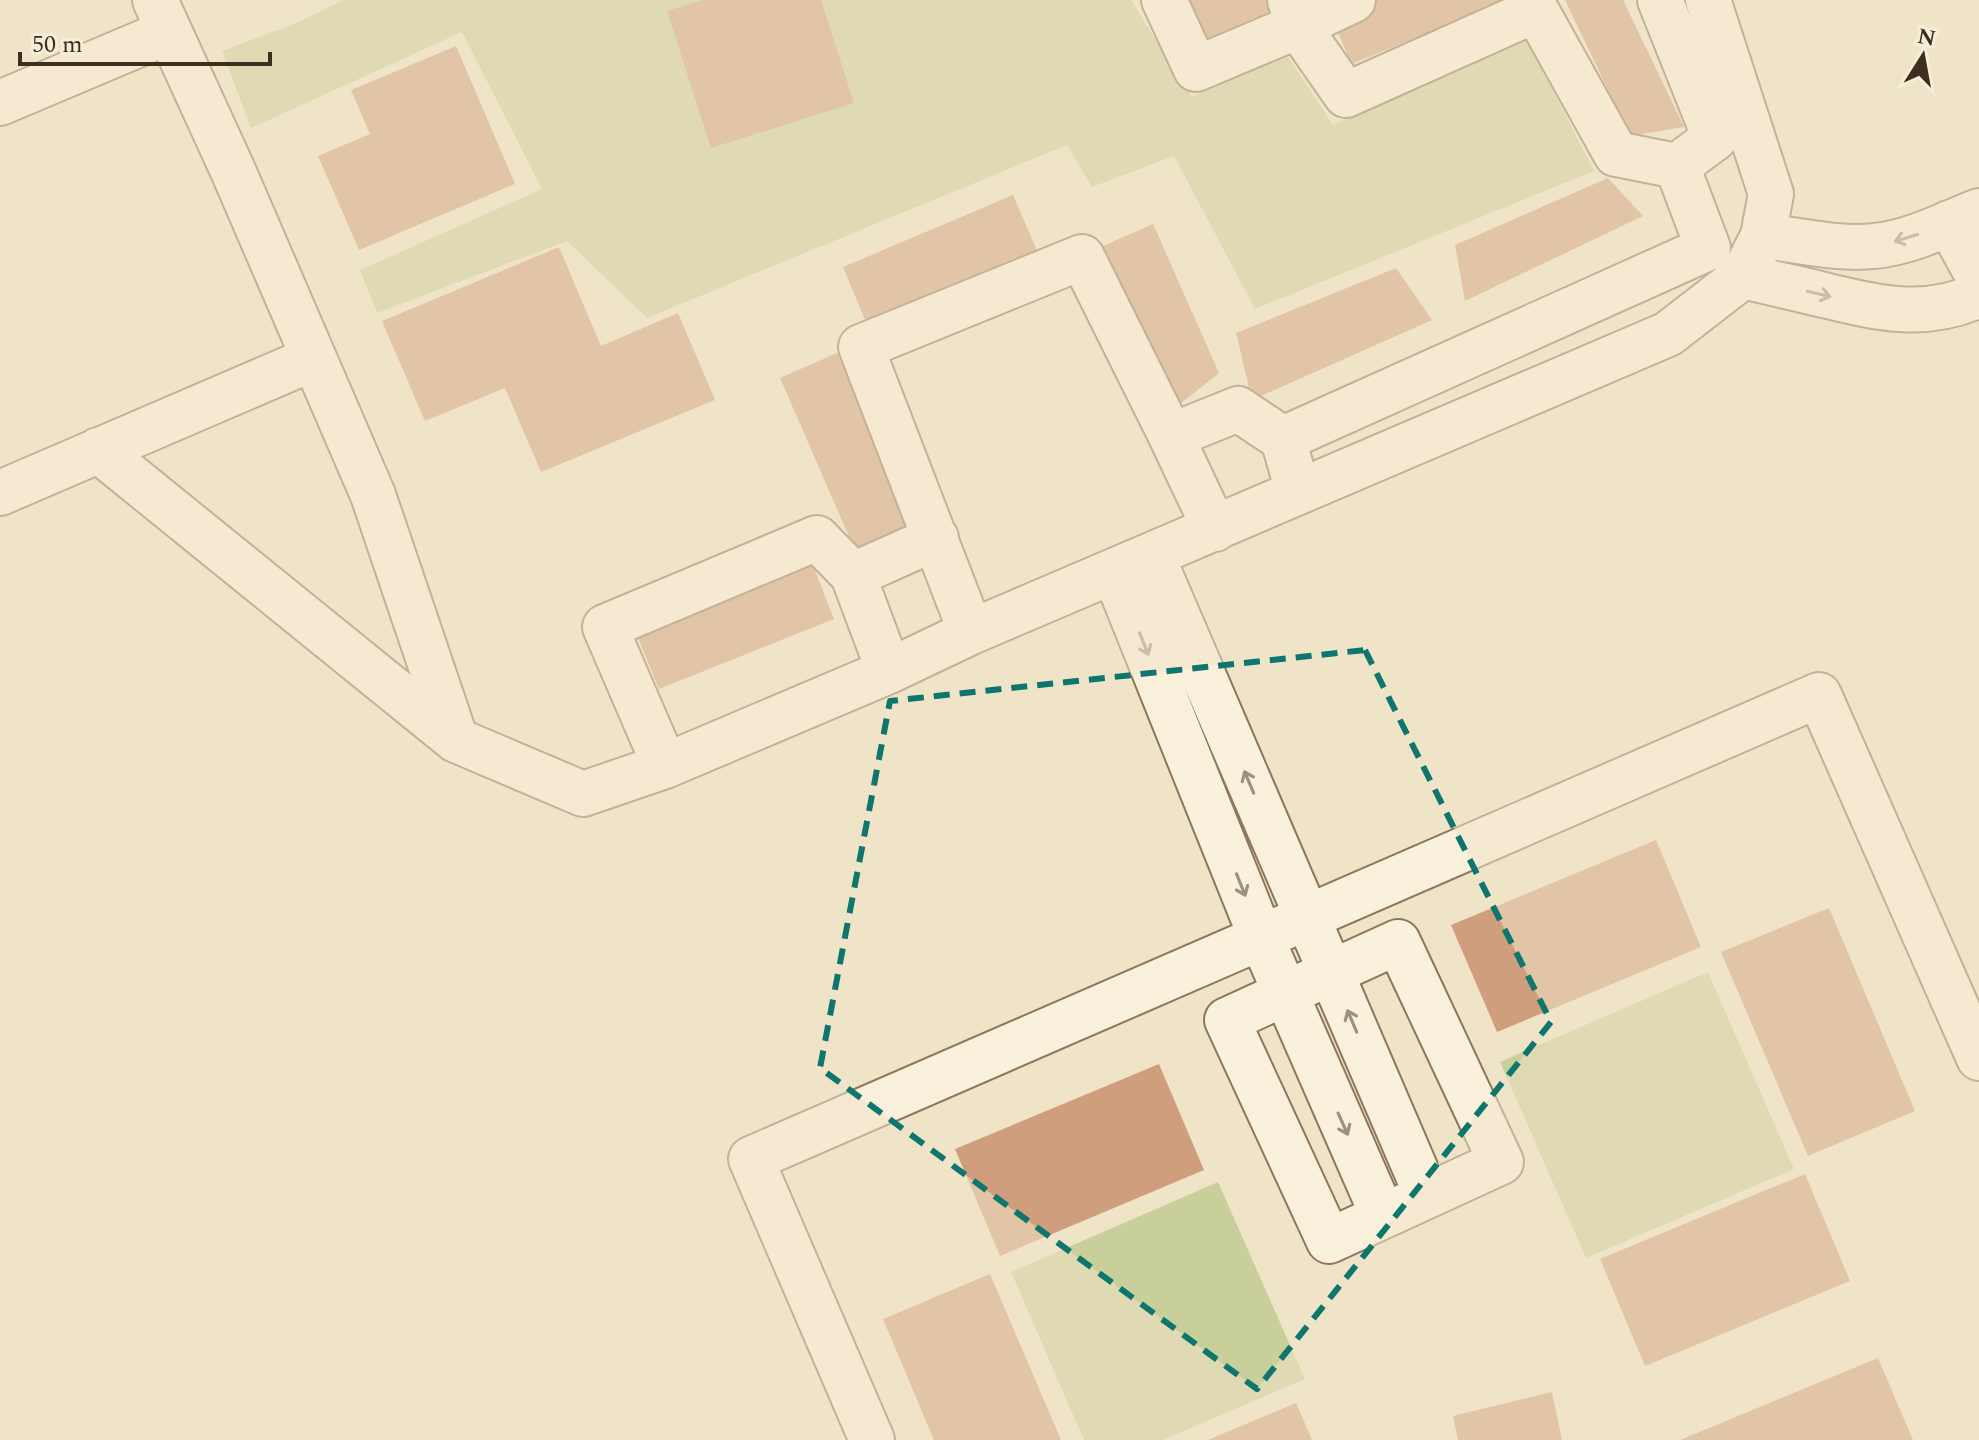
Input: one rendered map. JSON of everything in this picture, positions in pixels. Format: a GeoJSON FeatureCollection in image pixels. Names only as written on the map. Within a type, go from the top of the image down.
{"type":"FeatureCollection","features":[{"type":"Feature","properties":{"kind":"street"},"geometry":{"type":"LineString","coordinates":[[1164,0],[1196,69],[1294,13],[1353,0]]}},
{"type":"Feature","properties":{"kind":"street"},"geometry":{"type":"LineString","coordinates":[[1294,13],[1346,95],[1536,10],[1616,154],[1677,166],[1715,138],[1660,0]]}},
{"type":"Feature","properties":{"kind":"street"},"geometry":{"type":"LineString","coordinates":[[98,450],[456,740],[583,794],[665,766],[1668,334],[1743,276],[1763,236],[1771,194],[1708,0]]}},
{"type":"Feature","properties":{"kind":"street"},"geometry":{"type":"LineString","coordinates":[[0,103],[161,16],[234,173],[373,495],[456,740]]}},
{"type":"Feature","properties":{"kind":"street"},"geometry":{"type":"LineString","coordinates":[[1283,439],[1708,248],[1677,166]]}},
{"type":"Feature","properties":{"kind":"street"},"geometry":{"type":"LineString","coordinates":[[1763,236],[1873,247],[1902,241],[1964,217],[1979,278]]}},
{"type":"Feature","properties":{"kind":"street"},"geometry":{"type":"LineString","coordinates":[[971,632],[861,347],[1082,257],[1215,529]]}},
{"type":"Feature","properties":{"kind":"street"},"geometry":{"type":"LineString","coordinates":[[1743,276],[1897,310],[1959,304],[1979,295]]}},
{"type":"Feature","properties":{"kind":"street"},"geometry":{"type":"LineString","coordinates":[[0,493],[314,358]]}},
{"type":"Feature","properties":{"kind":"street"},"geometry":{"type":"LineString","coordinates":[[1171,436],[1238,409],[1283,439],[1298,491]]}},
{"type":"Feature","properties":{"kind":"street"},"geometry":{"type":"LineString","coordinates":[[665,766],[605,627],[817,538],[853,575],[889,671]]}},
{"type":"Feature","properties":{"kind":"street"},"geometry":{"type":"LineString","coordinates":[[853,575],[936,538]]}},
{"type":"Feature","properties":{"kind":"street"},"geometry":{"type":"LineString","coordinates":[[1133,564],[1307,917],[1427,1196]]}},
{"type":"Feature","properties":{"kind":"street"},"geometry":{"type":"LineString","coordinates":[[1133,564],[1261,937],[1383,1216]]}},
{"type":"Feature","properties":{"kind":"street"},"geometry":{"type":"LineString","coordinates":[[872,1440],[751,1159],[1819,695],[1979,1058]]}},
{"type":"Feature","properties":{"kind":"street"},"geometry":{"type":"LineString","coordinates":[[1398,942],[1501,1162],[1329,1241],[1227,1020],[1331,972],[1398,942]]}},
{"type":"Feature","properties":{"kind":"highlighted area"},"geometry":{"type":"Polygon","coordinates":[[[1365,650],[1551,1022],[1257,1389],[820,1068],[890,701],[1365,650]]]}},
{"type":"Feature","properties":{"kind":"green space"},"geometry":{"type":"Polygon","coordinates":[[[344,0],[1131,0],[1192,97],[1285,52],[1333,125],[1522,29],[1594,171],[1255,309],[1174,156],[1092,187],[1067,145],[647,318],[567,241],[377,313],[360,270],[542,189],[462,32],[251,128],[222,51],[296,23],[344,0]]]}},
{"type":"Feature","properties":{"kind":"green space"},"geometry":{"type":"Polygon","coordinates":[[[1708,972],[1794,1169],[1586,1258],[1500,1062],[1708,972]]]}},
{"type":"Feature","properties":{"kind":"green space"},"geometry":{"type":"Polygon","coordinates":[[[1218,1182],[1305,1379],[1163,1440],[1084,1440],[1011,1272],[1218,1182]]]}},
{"type":"Feature","properties":{"kind":"building"},"geometry":{"type":"Polygon","coordinates":[[[703,0],[821,0],[854,103],[711,148],[667,11],[703,0]]]}},
{"type":"Feature","properties":{"kind":"building"},"geometry":{"type":"Polygon","coordinates":[[[1186,0],[1275,0],[1285,26],[1209,55],[1186,0]]]}},
{"type":"Feature","properties":{"kind":"building"},"geometry":{"type":"Polygon","coordinates":[[[1366,0],[1511,0],[1351,64],[1331,14],[1366,0]]]}},
{"type":"Feature","properties":{"kind":"building"},"geometry":{"type":"Polygon","coordinates":[[[1565,0],[1623,0],[1684,127],[1630,136],[1565,0]]]}},
{"type":"Feature","properties":{"kind":"building"},"geometry":{"type":"Polygon","coordinates":[[[456,46],[515,184],[359,250],[318,156],[370,134],[351,90],[456,46]]]}},
{"type":"Feature","properties":{"kind":"building"},"geometry":{"type":"Polygon","coordinates":[[[1608,178],[1643,216],[1465,301],[1455,245],[1608,178]]]}},
{"type":"Feature","properties":{"kind":"building"},"geometry":{"type":"Polygon","coordinates":[[[1013,195],[1039,255],[868,327],[843,267],[1013,195]]]}},
{"type":"Feature","properties":{"kind":"building"},"geometry":{"type":"Polygon","coordinates":[[[1153,224],[1219,373],[1175,408],[1103,246],[1153,224]]]}},
{"type":"Feature","properties":{"kind":"building"},"geometry":{"type":"Polygon","coordinates":[[[559,247],[601,346],[678,313],[715,400],[541,472],[505,388],[425,421],[382,321],[559,247]]]}},
{"type":"Feature","properties":{"kind":"building"},"geometry":{"type":"Polygon","coordinates":[[[1396,268],[1432,320],[1252,400],[1236,333],[1396,268]]]}},
{"type":"Feature","properties":{"kind":"building"},"geometry":{"type":"Polygon","coordinates":[[[837,353],[915,533],[858,557],[780,378],[837,353]]]}},
{"type":"Feature","properties":{"kind":"building"},"geometry":{"type":"Polygon","coordinates":[[[812,563],[834,619],[659,689],[636,633],[812,563]]]}},
{"type":"Feature","properties":{"kind":"building"},"geometry":{"type":"Polygon","coordinates":[[[1656,840],[1701,947],[1497,1032],[1451,925],[1656,840]]]}},
{"type":"Feature","properties":{"kind":"building"},"geometry":{"type":"Polygon","coordinates":[[[1829,908],[1915,1111],[1808,1156],[1721,952],[1829,908]]]}},
{"type":"Feature","properties":{"kind":"building"},"geometry":{"type":"Polygon","coordinates":[[[1159,1064],[1204,1170],[1000,1256],[955,1149],[1159,1064]]]}},
{"type":"Feature","properties":{"kind":"building"},"geometry":{"type":"Polygon","coordinates":[[[1805,1174],[1850,1281],[1645,1366],[1600,1259],[1805,1174]]]}},
{"type":"Feature","properties":{"kind":"building"},"geometry":{"type":"Polygon","coordinates":[[[990,1274],[1061,1440],[934,1440],[883,1319],[990,1274]]]}},
{"type":"Feature","properties":{"kind":"building"},"geometry":{"type":"Polygon","coordinates":[[[1878,1358],[1913,1440],[1680,1440],[1878,1358]]]}},
{"type":"Feature","properties":{"kind":"building"},"geometry":{"type":"Polygon","coordinates":[[[1552,1392],[1562,1440],[1458,1440],[1453,1416],[1552,1392]]]}},
{"type":"Feature","properties":{"kind":"building"},"geometry":{"type":"Polygon","coordinates":[[[1296,1403],[1312,1440],[1208,1440],[1296,1403]]]}}]}
